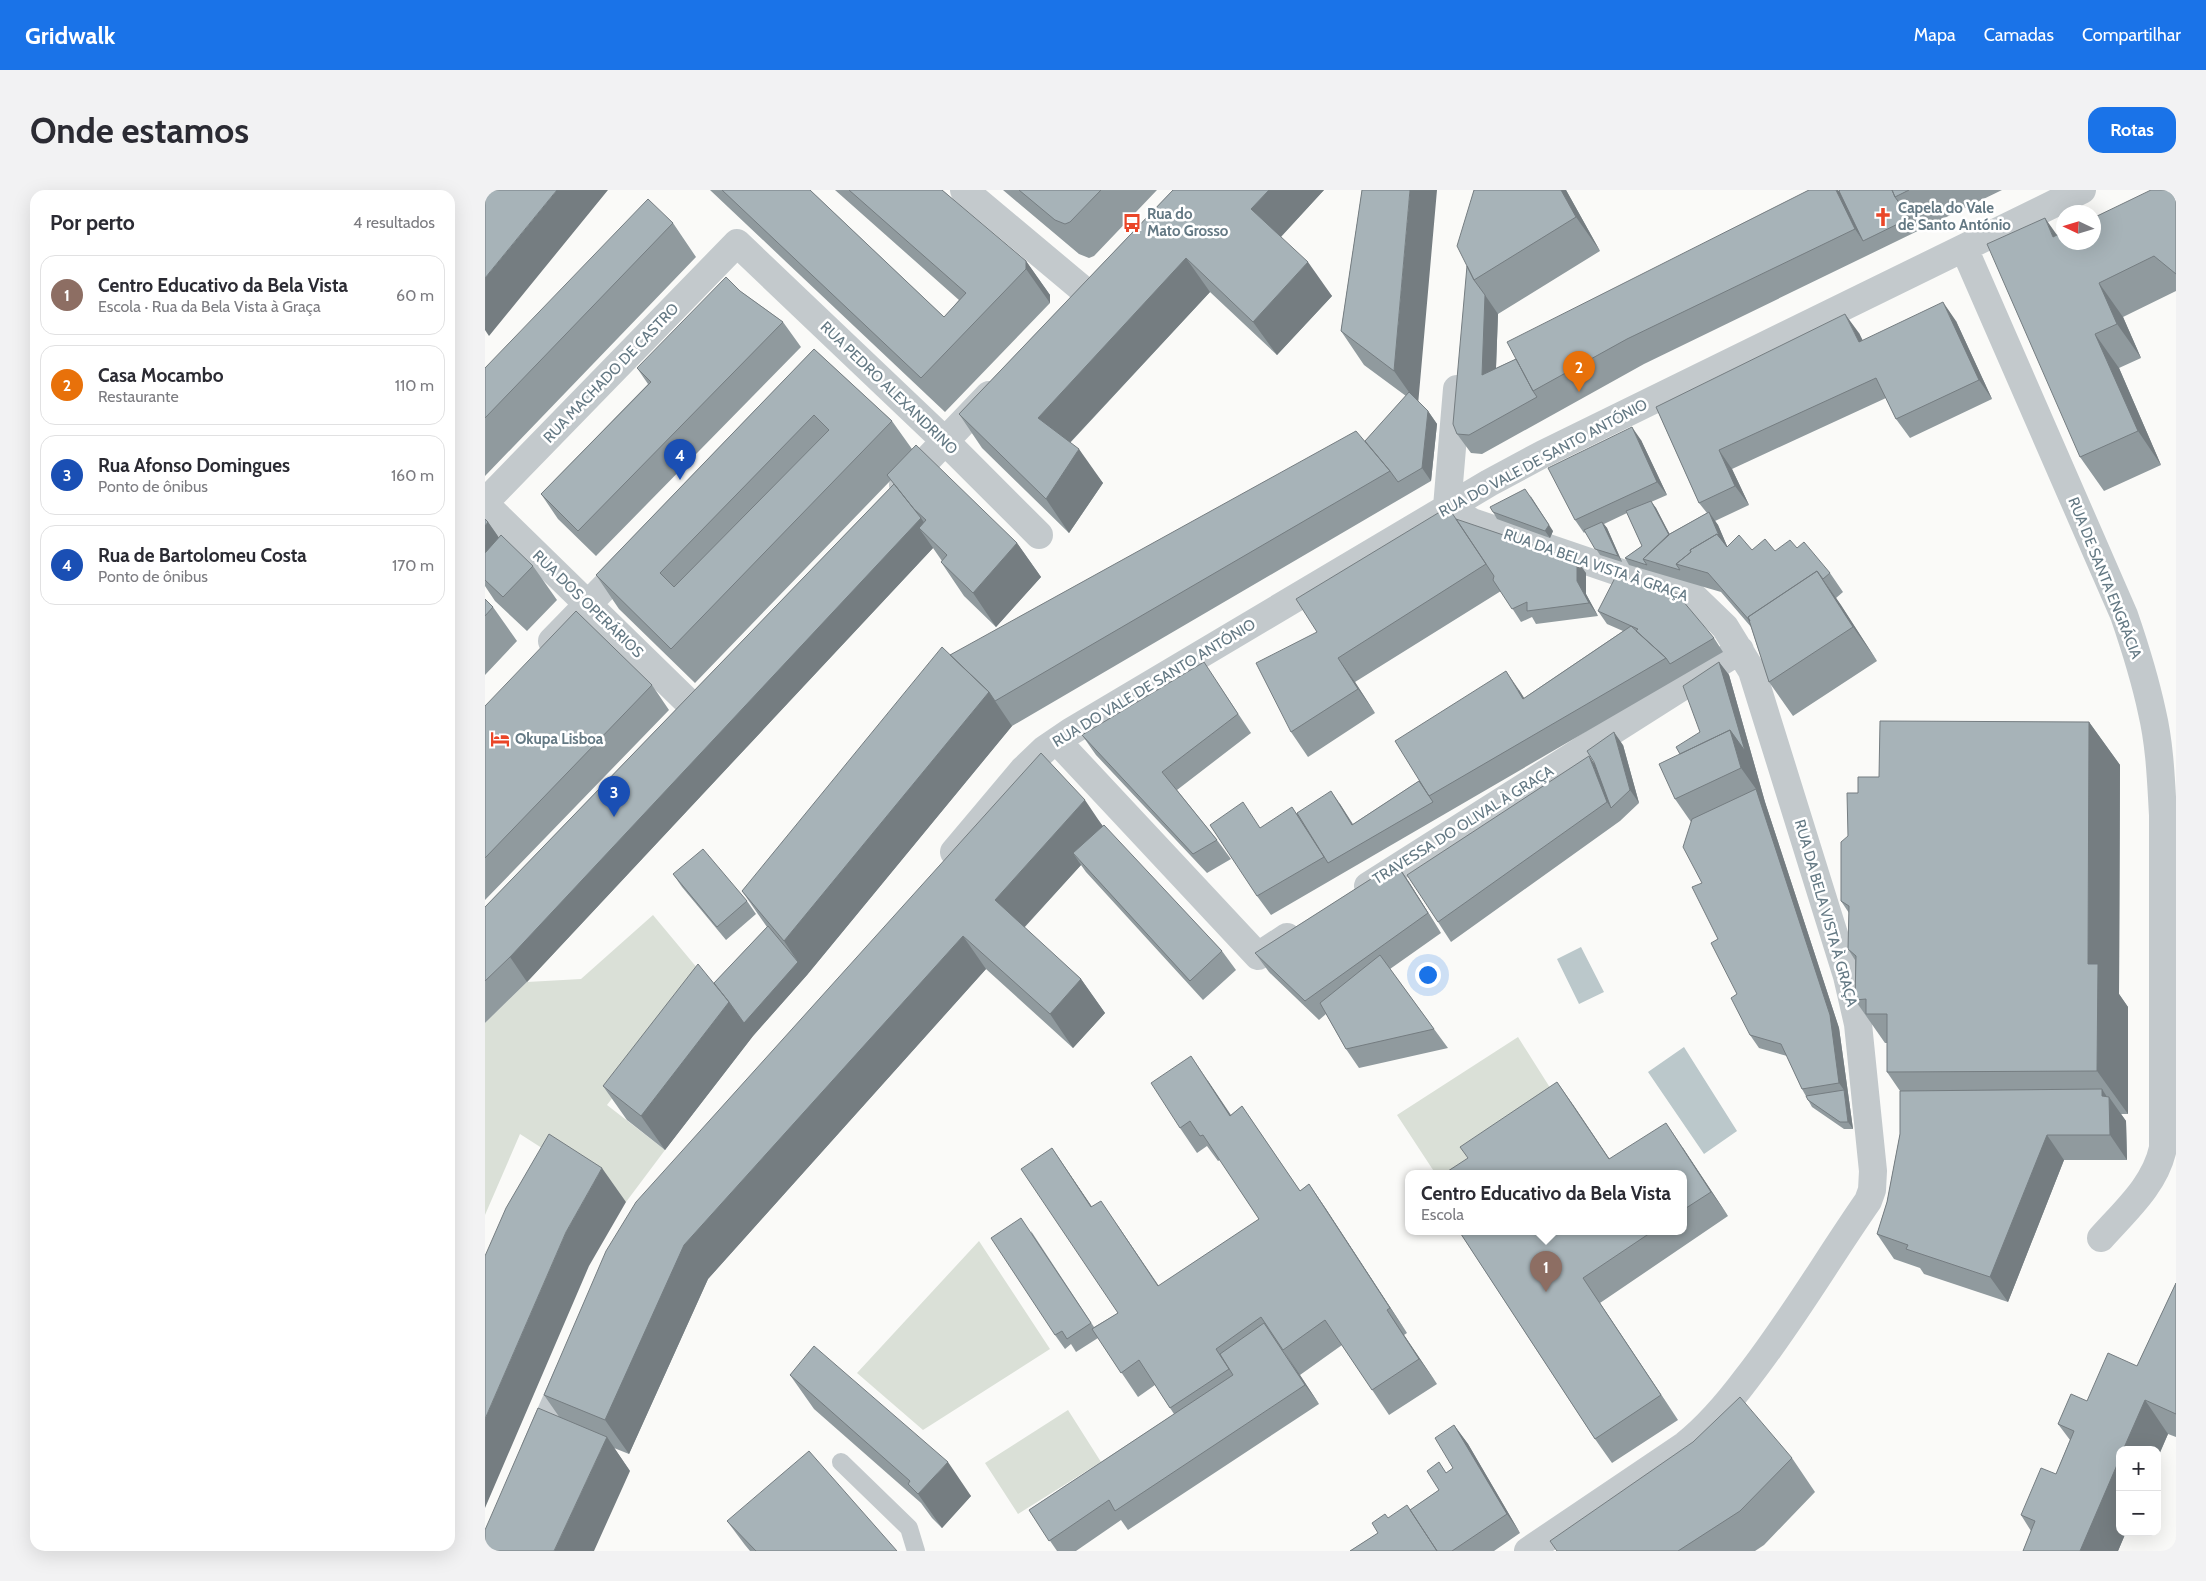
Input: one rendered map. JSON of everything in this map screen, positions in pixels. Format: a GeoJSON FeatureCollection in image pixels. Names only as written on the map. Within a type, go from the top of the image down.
{"type":"FeatureCollection","features":[{"type":"Feature","properties":{"kind":"street"},"geometry":{"type":"LineString","coordinates":[[964,190],[1087,293]]}},
{"type":"Feature","properties":{"kind":"street","name":"RUA DO VALE DE SANTO ANTÓNIO"},"geometry":{"type":"LineString","coordinates":[[939,869],[1023,770],[1045,749],[1447,507],[1543,454],[2082,190]]}},
{"type":"Feature","properties":{"kind":"street","name":"RUA PEDRO ALEXANDRINO"},"geometry":{"type":"LineString","coordinates":[[737,243],[834,352],[945,441],[1039,535]]}},
{"type":"Feature","properties":{"kind":"street","name":"RUA MACHADO DE CASTRO"},"geometry":{"type":"LineString","coordinates":[[485,503],[737,243]]}},
{"type":"Feature","properties":{"kind":"street","name":"RUA DE SANTA ENGRÁCIA"},"geometry":{"type":"LineString","coordinates":[[1964,248],[2124,616],[2151,705],[2160,764],[2163,815],[2163,1148],[2160,1161],[2149,1184],[2101,1238]]}},
{"type":"Feature","properties":{"kind":"street"},"geometry":{"type":"LineString","coordinates":[[1068,313],[1106,273]]}},
{"type":"Feature","properties":{"kind":"street"},"geometry":{"type":"LineString","coordinates":[[1447,507],[1459,364]]}},
{"type":"Feature","properties":{"kind":"street"},"geometry":{"type":"LineString","coordinates":[[884,504],[1007,376]]}},
{"type":"Feature","properties":{"kind":"street","name":"RUA DOS OPERÁRIOS"},"geometry":{"type":"LineString","coordinates":[[485,503],[587,604],[698,698],[672,724]]}},
{"type":"Feature","properties":{"kind":"street","name":"RUA DA BELA VISTA À GRAÇA"},"geometry":{"type":"LineString","coordinates":[[1447,507],[1472,522],[1695,598],[1725,627],[1740,650],[1752,671],[1847,976],[1858,1024],[1873,1171],[1872,1190],[1868,1201],[1763,1358],[1700,1434],[1527,1551]]}},
{"type":"Feature","properties":{"kind":"street"},"geometry":{"type":"LineString","coordinates":[[536,659],[648,542]]}},
{"type":"Feature","properties":{"kind":"street","name":"TRAVESSA DO OLIVAL À GRAÇA"},"geometry":{"type":"LineString","coordinates":[[1349,898],[1740,650]]}},
{"type":"Feature","properties":{"kind":"street"},"geometry":{"type":"LineString","coordinates":[[1057,741],[1258,956],[1308,924]]}},
{"type":"Feature","properties":{"kind":"street"},"geometry":{"type":"LineString","coordinates":[[526,1471],[580,1347]]}},
{"type":"Feature","properties":{"kind":"lane"},"geometry":{"type":"LineString","coordinates":[[841,1462],[909,1528],[916,1551]]}},
{"type":"Feature","properties":{"kind":"shaded area"},"geometry":{"type":"Polygon","coordinates":[[[653,915],[708,981],[702,982],[607,1105],[665,1150],[626,1202],[520,1134],[485,1215],[485,1023],[527,982],[581,979],[653,915]]]}},
{"type":"Feature","properties":{"kind":"shaded area"},"geometry":{"type":"Polygon","coordinates":[[[1581,947],[1604,992],[1579,1004],[1557,959],[1581,947]]]}},
{"type":"Feature","properties":{"kind":"shaded area"},"geometry":{"type":"Polygon","coordinates":[[[1518,1037],[1561,1105],[1459,1170],[1433,1170],[1397,1115],[1518,1037]]]}},
{"type":"Feature","properties":{"kind":"shaded area"},"geometry":{"type":"Polygon","coordinates":[[[1684,1047],[1737,1131],[1704,1154],[1648,1072],[1684,1047]]]}},
{"type":"Feature","properties":{"kind":"shaded area"},"geometry":{"type":"Polygon","coordinates":[[[979,1241],[1050,1349],[923,1430],[857,1373],[979,1241]]]}},
{"type":"Feature","properties":{"kind":"shaded area"},"geometry":{"type":"Polygon","coordinates":[[[1068,1410],[1101,1462],[1018,1514],[985,1463],[1068,1410]]]}},
{"type":"Feature","properties":{"kind":"building"},"geometry":{"type":"Polygon","coordinates":[[[485,190],[557,190],[485,278],[485,190]]]}},
{"type":"Feature","properties":{"kind":"building"},"geometry":{"type":"Polygon","coordinates":[[[722,190],[810,190],[944,317],[966,293],[849,190],[942,190],[1026,261],[1026,269],[921,378],[722,190]]]}},
{"type":"Feature","properties":{"kind":"building"},"geometry":{"type":"Polygon","coordinates":[[[1019,190],[1101,190],[1070,222],[1065,224],[1055,220],[1019,190]]]}},
{"type":"Feature","properties":{"kind":"building"},"geometry":{"type":"Polygon","coordinates":[[[1173,190],[1269,190],[1251,209],[1308,262],[1253,322],[1186,258],[1038,418],[1079,449],[1046,499],[959,414],[1173,190]]]}},
{"type":"Feature","properties":{"kind":"building"},"geometry":{"type":"Polygon","coordinates":[[[1362,190],[1410,190],[1394,371],[1341,331],[1362,190]]]}},
{"type":"Feature","properties":{"kind":"building"},"geometry":{"type":"Polygon","coordinates":[[[1474,190],[1561,190],[1576,217],[1474,280],[1457,246],[1474,190]]]}},
{"type":"Feature","properties":{"kind":"building"},"geometry":{"type":"Polygon","coordinates":[[[1809,190],[1836,190],[1855,229],[1627,339],[1533,391],[1507,342],[1809,190]]]}},
{"type":"Feature","properties":{"kind":"building","name":"Capela do Vale de Santo António"},"geometry":{"type":"Polygon","coordinates":[[[1840,190],[1892,190],[1910,218],[1863,241],[1840,190]]]}},
{"type":"Feature","properties":{"kind":"building"},"geometry":{"type":"Polygon","coordinates":[[[1892,190],[1909,190],[1895,197],[1892,190]]]}},
{"type":"Feature","properties":{"kind":"building"},"geometry":{"type":"Polygon","coordinates":[[[2151,190],[2176,190],[2176,274],[2154,256],[2099,283],[2117,324],[2095,334],[2138,431],[2080,457],[1987,244],[2045,218],[2053,237],[2056,236],[2056,250],[2101,250],[2101,214],[2151,190]]]}},
{"type":"Feature","properties":{"kind":"building"},"geometry":{"type":"Polygon","coordinates":[[[648,199],[673,223],[485,418],[485,368],[648,199]]]}},
{"type":"Feature","properties":{"kind":"building"},"geometry":{"type":"Polygon","coordinates":[[[1467,266],[1485,295],[1482,375],[1516,359],[1537,397],[1469,435],[1457,434],[1453,424],[1467,266]]]}},
{"type":"Feature","properties":{"kind":"building"},"geometry":{"type":"Polygon","coordinates":[[[726,277],[740,291],[783,322],[578,531],[541,494],[651,382],[637,368],[726,277]]]}},
{"type":"Feature","properties":{"kind":"building"},"geometry":{"type":"Polygon","coordinates":[[[1943,302],[1979,380],[1896,419],[1876,378],[1719,450],[1735,486],[1699,503],[1656,407],[1845,314],[1859,342],[1943,302]]]}},
{"type":"Feature","properties":{"kind":"building"},"geometry":{"type":"Polygon","coordinates":[[[814,349],[892,421],[671,649],[596,575],[814,349]],[[814,415],[660,573],[674,587],[829,430],[814,415]]]}},
{"type":"Feature","properties":{"kind":"building"},"geometry":{"type":"Polygon","coordinates":[[[1409,392],[1428,411],[1422,468],[1398,482],[1365,441],[1409,392]]]}},
{"type":"Feature","properties":{"kind":"building"},"geometry":{"type":"Polygon","coordinates":[[[1632,427],[1657,482],[1575,520],[1548,468],[1632,427]]]}},
{"type":"Feature","properties":{"kind":"building"},"geometry":{"type":"Polygon","coordinates":[[[1356,431],[1390,471],[995,701],[989,692],[950,655],[1356,431]]]}},
{"type":"Feature","properties":{"kind":"building"},"geometry":{"type":"Polygon","coordinates":[[[916,445],[1017,543],[973,593],[941,562],[947,555],[919,528],[926,520],[914,509],[887,475],[916,445]]]}},
{"type":"Feature","properties":{"kind":"building"},"geometry":{"type":"Polygon","coordinates":[[[894,484],[921,518],[510,957],[485,981],[485,907],[894,484]]]}},
{"type":"Feature","properties":{"kind":"building"},"geometry":{"type":"Polygon","coordinates":[[[1525,489],[1549,525],[1545,531],[1493,512],[1490,507],[1525,489]]]}},
{"type":"Feature","properties":{"kind":"building"},"geometry":{"type":"Polygon","coordinates":[[[1651,501],[1669,535],[1643,559],[1647,565],[1625,558],[1642,546],[1626,511],[1651,501]]]}},
{"type":"Feature","properties":{"kind":"building"},"geometry":{"type":"Polygon","coordinates":[[[1448,507],[1486,564],[1338,658],[1358,689],[1291,732],[1256,663],[1317,632],[1296,599],[1448,507]]]}},
{"type":"Feature","properties":{"kind":"building"},"geometry":{"type":"Polygon","coordinates":[[[1709,512],[1720,538],[1717,534],[1690,550],[1691,552],[1676,564],[1680,570],[1643,559],[1668,535],[1709,512]]]}},
{"type":"Feature","properties":{"kind":"building"},"geometry":{"type":"Polygon","coordinates":[[[1456,519],[1577,560],[1577,581],[1589,603],[1527,611],[1527,602],[1512,609],[1493,580],[1494,576],[1456,519]]]}},
{"type":"Feature","properties":{"kind":"building"},"geometry":{"type":"Polygon","coordinates":[[[1602,522],[1618,556],[1595,549],[1584,530],[1602,522]]]}},
{"type":"Feature","properties":{"kind":"building"},"geometry":{"type":"Polygon","coordinates":[[[1717,534],[1727,547],[1739,535],[1752,550],[1765,539],[1775,551],[1790,540],[1797,548],[1804,542],[1830,573],[1823,579],[1817,571],[1748,617],[1750,621],[1708,573],[1676,564],[1691,552],[1690,550],[1717,534]]]}},
{"type":"Feature","properties":{"kind":"building"},"geometry":{"type":"Polygon","coordinates":[[[501,535],[533,566],[503,597],[485,580],[485,553],[501,535]]]}},
{"type":"Feature","properties":{"kind":"building"},"geometry":{"type":"Polygon","coordinates":[[[1817,571],[1853,627],[1769,682],[1748,617],[1817,571]]]}},
{"type":"Feature","properties":{"kind":"building"},"geometry":{"type":"Polygon","coordinates":[[[1617,574],[1677,594],[1714,638],[1670,664],[1666,658],[1636,631],[1638,629],[1598,611],[1617,574]]]}},
{"type":"Feature","properties":{"kind":"building"},"geometry":{"type":"Polygon","coordinates":[[[485,599],[493,607],[485,616],[485,599]]]}},
{"type":"Feature","properties":{"kind":"building"},"geometry":{"type":"Polygon","coordinates":[[[576,611],[652,685],[485,858],[485,706],[576,611]]]}},
{"type":"Feature","properties":{"kind":"building"},"geometry":{"type":"Polygon","coordinates":[[[1631,626],[1666,658],[1429,796],[1395,741],[1506,671],[1523,699],[1631,626]]]}},
{"type":"Feature","properties":{"kind":"building"},"geometry":{"type":"Polygon","coordinates":[[[942,647],[989,692],[784,941],[742,891],[942,647]]]}},
{"type":"Feature","properties":{"kind":"building"},"geometry":{"type":"Polygon","coordinates":[[[1204,662],[1238,714],[1162,772],[1217,840],[1193,854],[1082,735],[1204,662]]]}},
{"type":"Feature","properties":{"kind":"building"},"geometry":{"type":"Polygon","coordinates":[[[1719,662],[1745,751],[1730,730],[1680,754],[1676,747],[1700,732],[1683,686],[1719,662]]]}},
{"type":"Feature","properties":{"kind":"building"},"geometry":{"type":"Polygon","coordinates":[[[1880,721],[2089,722],[2088,964],[2098,964],[2097,1071],[1887,1072],[1887,1014],[1866,1014],[1866,999],[1855,1000],[1856,956],[1848,949],[1849,906],[1841,901],[1841,842],[1848,836],[1847,793],[1858,793],[1858,777],[1879,777],[1880,721]]]}},
{"type":"Feature","properties":{"kind":"building"},"geometry":{"type":"Polygon","coordinates":[[[1730,730],[1741,768],[1675,799],[1659,764],[1730,730]]]}},
{"type":"Feature","properties":{"kind":"building"},"geometry":{"type":"Polygon","coordinates":[[[1614,732],[1630,790],[1611,808],[1594,762],[1587,751],[1614,732]]]}},
{"type":"Feature","properties":{"kind":"building"},"geometry":{"type":"Polygon","coordinates":[[[1041,753],[1085,800],[995,900],[1081,979],[1050,1014],[963,936],[684,1245],[605,1420],[544,1395],[606,1251],[636,1202],[1041,753]]]}},
{"type":"Feature","properties":{"kind":"building"},"geometry":{"type":"Polygon","coordinates":[[[1589,756],[1607,802],[1438,922],[1407,875],[1589,756]]]}},
{"type":"Feature","properties":{"kind":"building"},"geometry":{"type":"Polygon","coordinates":[[[1419,781],[1433,802],[1328,863],[1297,813],[1331,791],[1352,825],[1419,781]]]}},
{"type":"Feature","properties":{"kind":"building"},"geometry":{"type":"Polygon","coordinates":[[[1756,789],[1830,1015],[1839,1083],[1802,1089],[1781,1044],[1750,1035],[1731,998],[1737,994],[1711,943],[1718,939],[1692,887],[1702,883],[1683,847],[1692,819],[1756,789]]]}},
{"type":"Feature","properties":{"kind":"building"},"geometry":{"type":"Polygon","coordinates":[[[1243,802],[1260,828],[1292,807],[1324,857],[1257,896],[1210,825],[1243,802]]]}},
{"type":"Feature","properties":{"kind":"building"},"geometry":{"type":"Polygon","coordinates":[[[1104,825],[1222,951],[1190,981],[1073,853],[1104,825]]]}},
{"type":"Feature","properties":{"kind":"building"},"geometry":{"type":"Polygon","coordinates":[[[703,849],[747,901],[717,927],[673,874],[703,849]]]}},
{"type":"Feature","properties":{"kind":"building"},"geometry":{"type":"Polygon","coordinates":[[[1396,863],[1428,913],[1305,1001],[1255,953],[1396,863]]]}},
{"type":"Feature","properties":{"kind":"building"},"geometry":{"type":"Polygon","coordinates":[[[768,926],[798,962],[744,1023],[714,983],[768,926]]]}},
{"type":"Feature","properties":{"kind":"building"},"geometry":{"type":"Polygon","coordinates":[[[1380,955],[1434,1029],[1346,1049],[1320,1003],[1380,955]]]}},
{"type":"Feature","properties":{"kind":"building"},"geometry":{"type":"Polygon","coordinates":[[[698,964],[729,1002],[641,1116],[603,1086],[698,964]]]}},
{"type":"Feature","properties":{"kind":"building"},"geometry":{"type":"Polygon","coordinates":[[[1191,1056],[1230,1116],[1242,1106],[1300,1191],[1309,1184],[1390,1308],[1387,1310],[1419,1359],[1372,1390],[1325,1320],[1283,1350],[1261,1317],[1216,1349],[1229,1369],[1170,1408],[1139,1360],[1121,1373],[1092,1329],[1118,1313],[1021,1169],[1052,1148],[1091,1207],[1101,1201],[1158,1286],[1259,1219],[1203,1135],[1200,1136],[1190,1121],[1180,1128],[1151,1083],[1191,1056]]]}},
{"type":"Feature","properties":{"kind":"building"},"geometry":{"type":"Polygon","coordinates":[[[1557,1082],[1609,1159],[1666,1123],[1711,1192],[1687,1207],[1687,1170],[1450,1170],[1468,1158],[1460,1147],[1557,1082]]]}},
{"type":"Feature","properties":{"kind":"building"},"geometry":{"type":"Polygon","coordinates":[[[2102,1089],[2102,1096],[2109,1097],[2110,1135],[2047,1135],[1990,1277],[1906,1249],[1908,1245],[1877,1234],[1887,1202],[1900,1134],[1900,1091],[2102,1089]]]}},
{"type":"Feature","properties":{"kind":"building"},"geometry":{"type":"Polygon","coordinates":[[[1844,1090],[1848,1122],[1840,1122],[1808,1100],[1806,1096],[1844,1090]]]}},
{"type":"Feature","properties":{"kind":"building"},"geometry":{"type":"Polygon","coordinates":[[[549,1134],[602,1168],[566,1232],[485,1419],[485,1256],[506,1208],[549,1134]]]}},
{"type":"Feature","properties":{"kind":"building"},"geometry":{"type":"Polygon","coordinates":[[[1021,1218],[1091,1323],[1067,1339],[1062,1331],[1055,1335],[991,1238],[1021,1218]]]}},
{"type":"Feature","properties":{"kind":"building"},"geometry":{"type":"Polygon","coordinates":[[[1462,1235],[1647,1235],[1583,1278],[1661,1395],[1595,1439],[1462,1235]]]}},
{"type":"Feature","properties":{"kind":"building"},"geometry":{"type":"Polygon","coordinates":[[[2176,1283],[2176,1414],[2145,1400],[2125,1446],[2116,1446],[2116,1467],[2080,1551],[2023,1551],[2035,1521],[2021,1515],[2041,1468],[2056,1474],[2074,1431],[2058,1424],[2071,1394],[2087,1401],[2108,1353],[2137,1366],[2176,1283]]]}},
{"type":"Feature","properties":{"kind":"building"},"geometry":{"type":"Polygon","coordinates":[[[1264,1323],[1305,1385],[1115,1511],[1109,1500],[1049,1541],[1029,1510],[1233,1375],[1220,1354],[1264,1323]]]}},
{"type":"Feature","properties":{"kind":"building"},"geometry":{"type":"Polygon","coordinates":[[[814,1346],[948,1462],[918,1494],[908,1484],[910,1481],[790,1375],[814,1346]]]}},
{"type":"Feature","properties":{"kind":"building"},"geometry":{"type":"Polygon","coordinates":[[[1740,1397],[1792,1458],[1740,1511],[1678,1551],[1557,1551],[1550,1541],[1693,1442],[1740,1397]]]}},
{"type":"Feature","properties":{"kind":"building"},"geometry":{"type":"Polygon","coordinates":[[[538,1408],[607,1437],[554,1551],[485,1551],[485,1530],[538,1408]]]}},
{"type":"Feature","properties":{"kind":"building"},"geometry":{"type":"Polygon","coordinates":[[[1454,1425],[1507,1514],[1452,1551],[1437,1551],[1410,1510],[1439,1490],[1427,1471],[1439,1462],[1446,1473],[1453,1468],[1435,1438],[1454,1425]]]}},
{"type":"Feature","properties":{"kind":"building"},"geometry":{"type":"Polygon","coordinates":[[[809,1451],[897,1551],[756,1551],[727,1521],[809,1451]]]}},
{"type":"Feature","properties":{"kind":"building"},"geometry":{"type":"Polygon","coordinates":[[[1407,1505],[1437,1551],[1350,1551],[1378,1533],[1372,1523],[1385,1514],[1388,1518],[1407,1505]]]}},
{"type":"Feature","properties":{"kind":"place","name":"Capela do Vale de Santo António"},"geometry":{"type":"Point","coordinates":[1883,217]}},
{"type":"Feature","properties":{"kind":"place","name":"Rua do Mato Grosso"},"geometry":{"type":"Point","coordinates":[1132,223]}},
{"type":"Feature","properties":{"kind":"place","name":"Casa Mocambo"},"geometry":{"type":"Point","coordinates":[1579,392]}},
{"type":"Feature","properties":{"kind":"place","name":"Rua de Bartolomeu Costa"},"geometry":{"type":"Point","coordinates":[680,480]}},
{"type":"Feature","properties":{"kind":"place","name":"Okupa Lisboa"},"geometry":{"type":"Point","coordinates":[500,739]}},
{"type":"Feature","properties":{"kind":"place","name":"Rua Afonso Domingues"},"geometry":{"type":"Point","coordinates":[614,817]}},
{"type":"Feature","properties":{"kind":"place","name":"Centro Educativo da Bela Vista"},"geometry":{"type":"Point","coordinates":[1546,1292]}}]}
